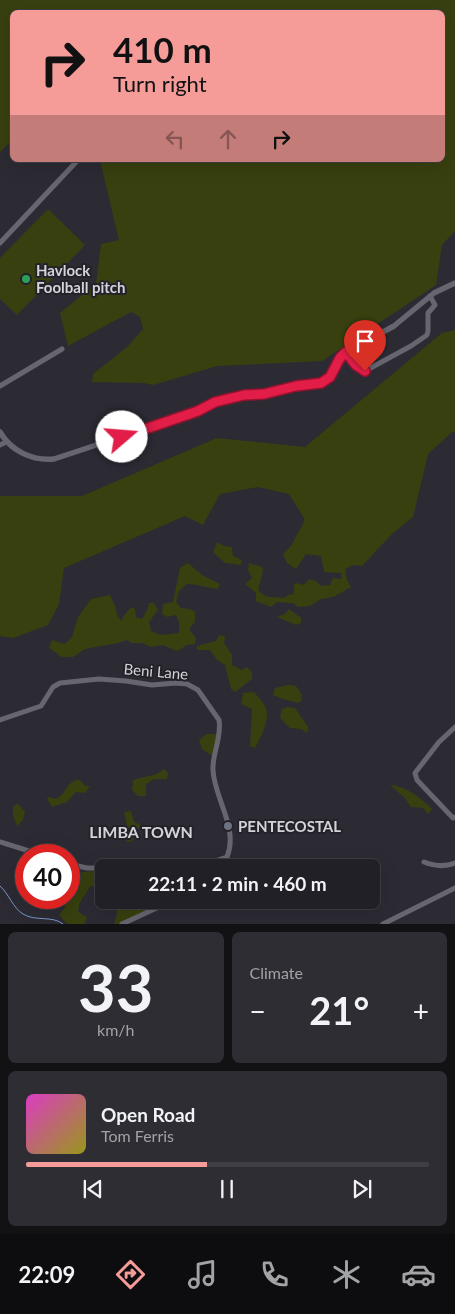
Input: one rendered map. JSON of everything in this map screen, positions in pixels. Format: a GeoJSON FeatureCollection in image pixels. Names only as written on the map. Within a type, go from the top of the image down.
{"type":"FeatureCollection","features":[{"type":"Feature","properties":{"kind":"street"},"geometry":{"type":"LineString","coordinates":[[0,243],[76,162]]}},
{"type":"Feature","properties":{"kind":"street"},"geometry":{"type":"LineString","coordinates":[[0,432],[6,442],[15,449],[28,456],[47,460],[198,411],[215,402],[244,395],[264,394],[296,386],[321,383],[330,377],[340,358],[346,352],[394,326],[430,296],[455,283]]}},
{"type":"Feature","properties":{"kind":"street"},"geometry":{"type":"LineString","coordinates":[[346,352],[356,365],[365,371],[411,346],[426,335],[428,331],[428,313],[435,305],[430,296]]}},
{"type":"Feature","properties":{"kind":"street"},"geometry":{"type":"LineString","coordinates":[[0,386],[62,349]]}},
{"type":"Feature","properties":{"kind":"street"},"geometry":{"type":"LineString","coordinates":[[0,445],[6,442]]}},
{"type":"Feature","properties":{"kind":"street","name":"Beni Lane"},"geometry":{"type":"LineString","coordinates":[[0,720],[39,708],[45,702],[52,687],[60,683],[113,680],[152,685],[183,684],[192,686],[198,690],[212,708],[220,725],[213,769],[217,791],[229,829],[229,854],[225,859]]}},
{"type":"Feature","properties":{"kind":"street"},"geometry":{"type":"LineString","coordinates":[[455,727],[439,742],[415,773],[417,780],[455,818]]}},
{"type":"Feature","properties":{"kind":"street"},"geometry":{"type":"LineString","coordinates":[[0,842],[15,847]]}},
{"type":"Feature","properties":{"kind":"street"},"geometry":{"type":"LineString","coordinates":[[424,862],[434,865],[455,863]]}},
{"type":"Feature","properties":{"kind":"street"},"geometry":{"type":"LineString","coordinates":[[80,866],[95,868]]}},
{"type":"Feature","properties":{"kind":"street"},"geometry":{"type":"LineString","coordinates":[[383,924],[455,888]]}},
{"type":"Feature","properties":{"kind":"street"},"geometry":{"type":"LineString","coordinates":[[122,924],[154,909]]}},
{"type":"Feature","properties":{"kind":"green space"},"geometry":{"type":"Polygon","coordinates":[[[0,0],[455,0],[455,231],[442,245],[436,285],[322,361],[217,366],[153,385],[144,383],[92,382],[93,374],[127,347],[143,329],[140,317],[131,312],[68,346],[60,313],[96,284],[101,244],[119,240],[100,162],[445,162],[445,10],[10,10],[10,142],[0,152],[0,0]]]}},
{"type":"Feature","properties":{"kind":"green space","name":"Havlock Foolball pitch"},"geometry":{"type":"Polygon","coordinates":[[[48,209],[85,245],[17,315],[0,299],[0,258],[48,209]]]}},
{"type":"Feature","properties":{"kind":"green space"},"geometry":{"type":"Polygon","coordinates":[[[455,330],[455,431],[428,454],[413,517],[392,534],[362,566],[353,565],[345,569],[347,580],[351,587],[333,597],[321,599],[310,606],[298,607],[293,603],[277,602],[271,607],[256,601],[256,593],[245,584],[252,578],[248,570],[249,563],[262,567],[263,571],[258,590],[270,597],[284,598],[294,594],[294,584],[304,585],[309,579],[316,581],[321,586],[330,585],[333,578],[342,579],[341,573],[324,572],[321,556],[306,554],[296,569],[287,563],[283,554],[291,546],[305,520],[289,494],[258,487],[220,494],[203,525],[185,516],[64,568],[59,604],[48,625],[13,638],[0,636],[0,496],[82,496],[217,438],[305,447],[442,333],[455,330]]]}},
{"type":"Feature","properties":{"kind":"green space"},"geometry":{"type":"Polygon","coordinates":[[[217,542],[224,546],[232,547],[233,556],[242,560],[241,565],[225,563],[213,552],[217,542]]]}},
{"type":"Feature","properties":{"kind":"green space"},"geometry":{"type":"Polygon","coordinates":[[[188,563],[202,575],[220,584],[218,589],[187,584],[179,591],[176,602],[181,608],[190,609],[195,612],[195,622],[189,629],[196,638],[195,644],[187,645],[177,651],[163,645],[151,647],[127,640],[85,649],[73,657],[62,657],[49,648],[52,640],[65,644],[72,637],[78,617],[91,599],[110,595],[116,608],[117,616],[122,621],[131,607],[135,609],[136,617],[142,619],[149,603],[154,603],[158,610],[149,622],[151,631],[161,635],[179,633],[179,622],[176,615],[167,617],[162,614],[163,604],[173,602],[180,568],[188,563]]]}},
{"type":"Feature","properties":{"kind":"green space"},"geometry":{"type":"Polygon","coordinates":[[[289,609],[301,618],[301,623],[296,625],[277,617],[285,614],[289,609]]]}},
{"type":"Feature","properties":{"kind":"green space"},"geometry":{"type":"Polygon","coordinates":[[[219,635],[225,636],[224,643],[232,655],[232,665],[242,670],[247,667],[252,672],[252,679],[235,692],[231,689],[225,665],[217,660],[210,650],[197,650],[197,646],[216,641],[219,635]]]}},
{"type":"Feature","properties":{"kind":"green space"},"geometry":{"type":"Polygon","coordinates":[[[288,685],[296,686],[301,693],[302,700],[298,703],[273,695],[275,688],[288,685]]]}},
{"type":"Feature","properties":{"kind":"green space"},"geometry":{"type":"Polygon","coordinates":[[[254,692],[267,710],[265,726],[255,748],[250,746],[252,709],[241,704],[243,693],[254,692]]]}},
{"type":"Feature","properties":{"kind":"green space"},"geometry":{"type":"Polygon","coordinates":[[[288,707],[295,708],[308,727],[307,733],[301,729],[290,728],[280,718],[282,709],[288,707]]]}},
{"type":"Feature","properties":{"kind":"green space"},"geometry":{"type":"Polygon","coordinates":[[[207,734],[218,734],[215,758],[202,749],[199,740],[207,734]]]}},
{"type":"Feature","properties":{"kind":"green space"},"geometry":{"type":"Polygon","coordinates":[[[164,769],[168,773],[167,779],[154,779],[146,784],[146,796],[138,796],[132,790],[133,780],[157,774],[164,769]]]}},
{"type":"Feature","properties":{"kind":"green space"},"geometry":{"type":"Polygon","coordinates":[[[76,780],[80,780],[85,786],[90,786],[85,793],[76,792],[67,802],[52,807],[47,799],[49,797],[56,799],[60,797],[69,785],[76,780]]]}},
{"type":"Feature","properties":{"kind":"green space"},"geometry":{"type":"Polygon","coordinates":[[[390,785],[408,790],[432,809],[428,814],[423,808],[411,807],[405,798],[390,785]]]}},
{"type":"Feature","properties":{"kind":"green space"},"geometry":{"type":"Polygon","coordinates":[[[18,804],[25,812],[23,820],[17,826],[13,816],[13,806],[18,804]]]}},
{"type":"Feature","properties":{"kind":"green space"},"geometry":{"type":"Polygon","coordinates":[[[131,811],[134,822],[141,825],[132,841],[128,842],[118,835],[127,826],[124,812],[131,811]]]}},
{"type":"Feature","properties":{"kind":"green space"},"geometry":{"type":"Polygon","coordinates":[[[94,871],[95,887],[90,886],[80,904],[80,875],[82,872],[94,871]]]}},
{"type":"Feature","properties":{"kind":"green space"},"geometry":{"type":"Polygon","coordinates":[[[64,909],[78,909],[78,911],[87,918],[84,924],[67,924],[59,915],[64,909]]]}},
{"type":"Feature","properties":{"kind":"green space"},"geometry":{"type":"Polygon","coordinates":[[[117,909],[151,910],[122,924],[114,924],[117,909]]]}},
{"type":"Feature","properties":{"kind":"waterway"},"geometry":{"type":"LineString","coordinates":[[0,886],[16,908],[23,914],[33,918],[59,921],[63,924]]}},
{"type":"Feature","properties":{"kind":"place","name":"Havlock Foolball pitch"},"geometry":{"type":"Point","coordinates":[26,279]}},
{"type":"Feature","properties":{"kind":"place","name":"PENTECOSTAL"},"geometry":{"type":"Point","coordinates":[228,826]}},
{"type":"Feature","properties":{"kind":"district","name":"LIMBA TOWN"},"geometry":{"type":"Point","coordinates":[141,831]}},
{"type":"Feature","properties":{"kind":"route"},"geometry":{"type":"LineString","coordinates":[[122,437],[198,411],[215,402],[244,395],[264,394],[296,386],[321,383],[330,377],[340,358],[346,352],[358,368],[365,371]]}}]}
